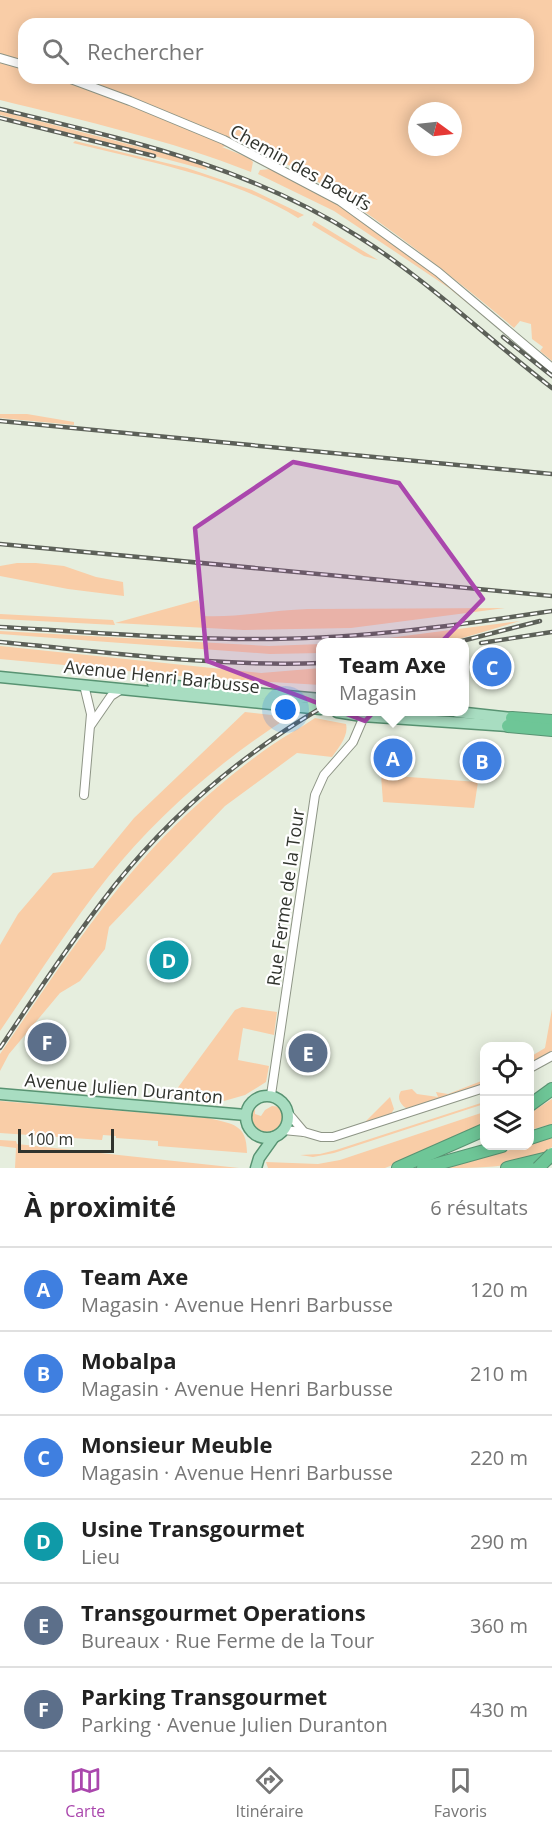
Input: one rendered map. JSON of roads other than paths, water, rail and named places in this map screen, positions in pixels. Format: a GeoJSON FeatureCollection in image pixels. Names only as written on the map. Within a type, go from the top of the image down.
{"type":"FeatureCollection","features":[{"type":"Feature","properties":{"kind":"highway"},"geometry":{"type":"LineString","coordinates":[[510,722],[552,721]]}},
{"type":"Feature","properties":{"kind":"highway"},"geometry":{"type":"LineString","coordinates":[[510,722],[552,730]]}},
{"type":"Feature","properties":{"kind":"highway"},"geometry":{"type":"LineString","coordinates":[[534,1102],[552,1089]]}},
{"type":"Feature","properties":{"kind":"highway"},"geometry":{"type":"LineString","coordinates":[[534,1137],[552,1131]]}},
{"type":"Feature","properties":{"kind":"highway"},"geometry":{"type":"LineString","coordinates":[[398,1168],[480,1132]]}},
{"type":"Feature","properties":{"kind":"highway"},"geometry":{"type":"LineString","coordinates":[[423,1168],[488,1150]]}},
{"type":"Feature","properties":{"kind":"highway"},"geometry":{"type":"LineString","coordinates":[[507,1168],[552,1155]]}},
{"type":"Feature","properties":{"kind":"highway"},"geometry":{"type":"LineString","coordinates":[[538,1168],[552,1155]]}},
{"type":"Feature","properties":{"kind":"main road","name":"Avenue Henri Barbusse"},"geometry":{"type":"LineString","coordinates":[[0,670],[316,699]]}},
{"type":"Feature","properties":{"kind":"main road","name":"Avenue Henri Barbusse"},"geometry":{"type":"LineString","coordinates":[[0,677],[316,708]]}},
{"type":"Feature","properties":{"kind":"main road"},"geometry":{"type":"LineString","coordinates":[[469,713],[510,722]]}},
{"type":"Feature","properties":{"kind":"main road"},"geometry":{"type":"LineString","coordinates":[[401,716],[510,722]]}},
{"type":"Feature","properties":{"kind":"main road","name":"Avenue Julien Duranton"},"geometry":{"type":"LineString","coordinates":[[0,1094],[246,1115]]}},
{"type":"Feature","properties":{"kind":"main road"},"geometry":{"type":"LineString","coordinates":[[257,1163],[279,1134],[288,1121],[288,1113],[282,1101],[271,1095],[254,1100],[246,1115],[248,1125],[255,1134],[264,1138],[279,1134]]}},
{"type":"Feature","properties":{"kind":"main road"},"geometry":{"type":"LineString","coordinates":[[255,1134],[257,1163]]}},
{"type":"Feature","properties":{"kind":"street"},"geometry":{"type":"LineString","coordinates":[[0,58],[18,63]]}},
{"type":"Feature","properties":{"kind":"street","name":"Chemin des Bœufs"},"geometry":{"type":"LineString","coordinates":[[84,84],[224,140],[340,201],[438,272],[552,368]]}},
{"type":"Feature","properties":{"kind":"street"},"geometry":{"type":"LineString","coordinates":[[84,685],[91,714],[84,795]]}},
{"type":"Feature","properties":{"kind":"street"},"geometry":{"type":"LineString","coordinates":[[91,727],[111,696],[123,688]]}},
{"type":"Feature","properties":{"kind":"street","name":"Rue Ferme de la Tour"},"geometry":{"type":"LineString","coordinates":[[271,1095],[315,795],[324,776],[353,742],[364,716]]}},
{"type":"Feature","properties":{"kind":"street"},"geometry":{"type":"LineString","coordinates":[[534,1066],[552,1056]]}},
{"type":"Feature","properties":{"kind":"street"},"geometry":{"type":"LineString","coordinates":[[279,1134],[304,1132],[321,1137],[333,1137],[480,1089]]}},
{"type":"Feature","properties":{"kind":"street"},"geometry":{"type":"LineString","coordinates":[[288,1113],[304,1132]]}},
{"type":"Feature","properties":{"kind":"railway"},"geometry":{"type":"LineString","coordinates":[[0,109],[140,144],[185,158],[273,191],[316,212],[359,237],[410,272],[552,388]]}},
{"type":"Feature","properties":{"kind":"railway"},"geometry":{"type":"LineString","coordinates":[[0,118],[154,156]]}},
{"type":"Feature","properties":{"kind":"railway"},"geometry":{"type":"LineString","coordinates":[[503,337],[552,376]]}},
{"type":"Feature","properties":{"kind":"railway"},"geometry":{"type":"LineString","coordinates":[[0,421],[552,474]]}},
{"type":"Feature","properties":{"kind":"railway"},"geometry":{"type":"LineString","coordinates":[[0,544],[552,596]]}},
{"type":"Feature","properties":{"kind":"railway"},"geometry":{"type":"LineString","coordinates":[[0,627],[204,638],[307,638],[413,630],[552,611]]}},
{"type":"Feature","properties":{"kind":"railway"},"geometry":{"type":"LineString","coordinates":[[469,639],[540,621]]}},
{"type":"Feature","properties":{"kind":"railway"},"geometry":{"type":"LineString","coordinates":[[481,643],[552,632]]}},
{"type":"Feature","properties":{"kind":"railway"},"geometry":{"type":"LineString","coordinates":[[0,642],[201,661],[316,663]]}},
{"type":"Feature","properties":{"kind":"railway"},"geometry":{"type":"LineString","coordinates":[[0,1048],[100,905],[160,834],[237,765],[316,711]]}},
{"type":"Feature","properties":{"kind":"place","name":"Monsieur Meuble"},"geometry":{"type":"Point","coordinates":[492,667]}},
{"type":"Feature","properties":{"kind":"place","name":"Team Axe"},"geometry":{"type":"Point","coordinates":[393,758]}},
{"type":"Feature","properties":{"kind":"place","name":"Mobalpa"},"geometry":{"type":"Point","coordinates":[482,761]}},
{"type":"Feature","properties":{"kind":"place","name":"Usine Transgourmet"},"geometry":{"type":"Point","coordinates":[169,960]}},
{"type":"Feature","properties":{"kind":"place","name":"Parking Transgourmet"},"geometry":{"type":"Point","coordinates":[47,1042]}},
{"type":"Feature","properties":{"kind":"place","name":"Transgourmet Operations"},"geometry":{"type":"Point","coordinates":[308,1053]}}]}
